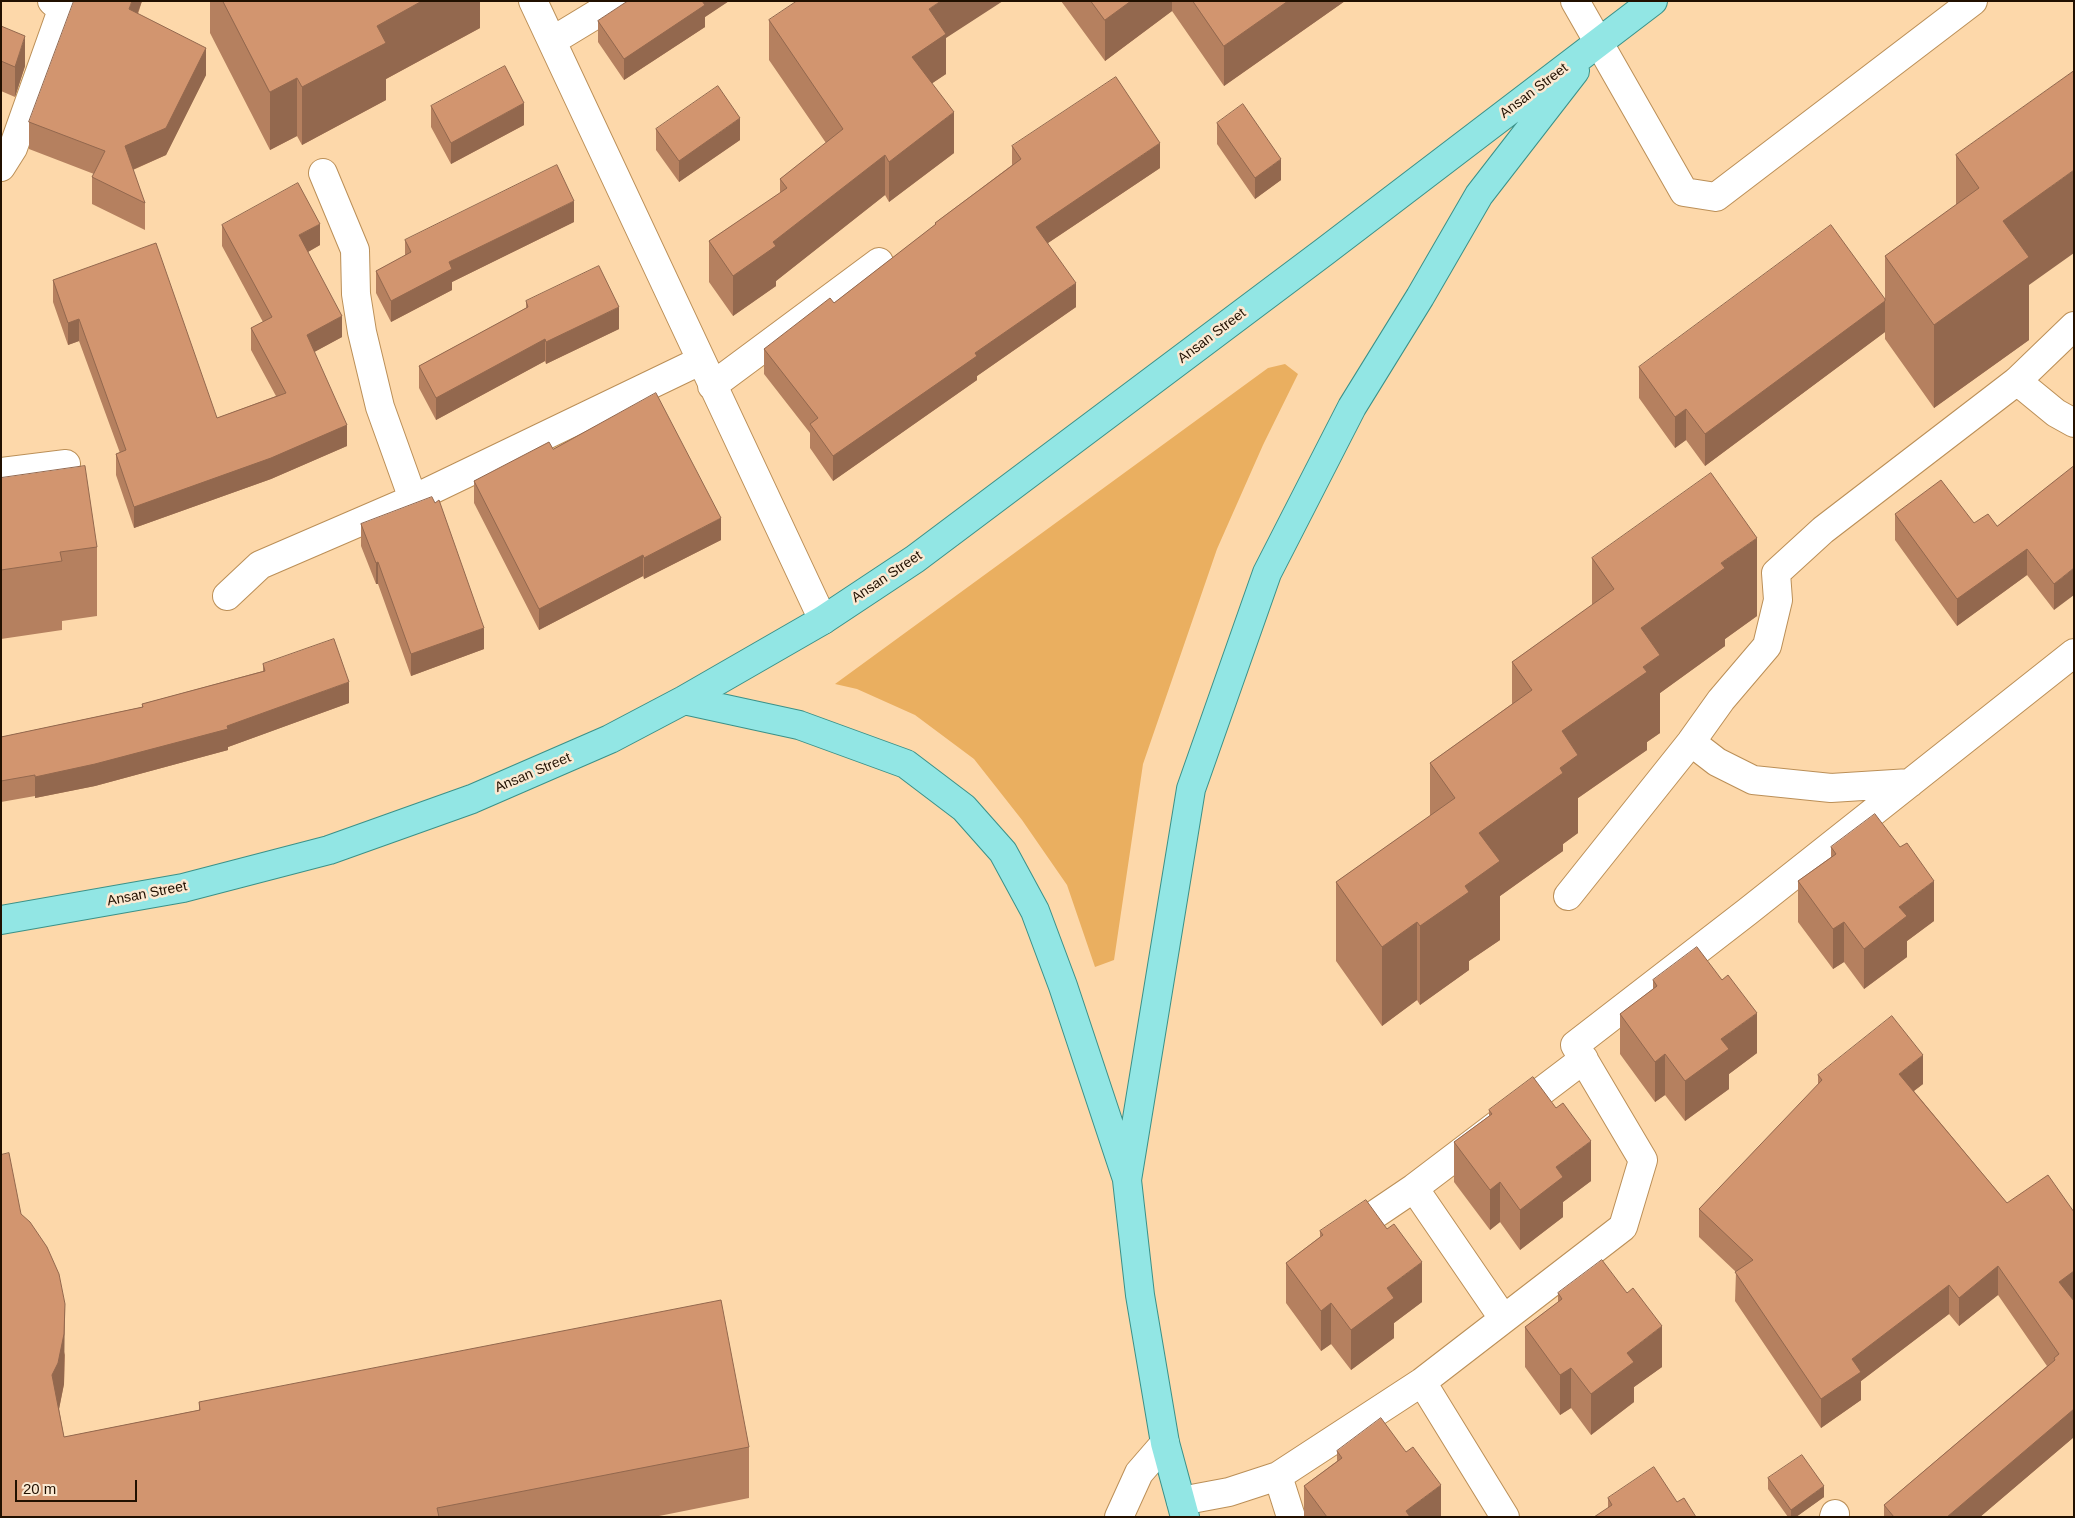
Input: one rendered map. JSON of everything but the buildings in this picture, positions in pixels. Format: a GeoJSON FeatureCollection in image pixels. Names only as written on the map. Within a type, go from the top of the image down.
{"type":"FeatureCollection","features":[{"type":"Feature","properties":{"kind":"main road","name":"Ansan Street"},"geometry":{"type":"LineString","coordinates":[[1,920],[183,888],[329,850],[472,799],[610,739],[684,700],[823,620],[914,559],[1308,264],[1652,1]]}},
{"type":"Feature","properties":{"kind":"main road"},"geometry":{"type":"LineString","coordinates":[[1127,1180],[1191,789],[1267,573],[1352,407],[1420,297],[1479,195],[1597,43]]}},
{"type":"Feature","properties":{"kind":"main road"},"geometry":{"type":"LineString","coordinates":[[684,700],[798,725],[906,764],[964,808],[1002,852],[1035,911],[1063,986],[1127,1180],[1140,1295],[1165,1443],[1183,1509]]}},
{"type":"Feature","properties":{"kind":"street"},"geometry":{"type":"LineString","coordinates":[[1,167],[13,148],[62,10],[52,1]]}},
{"type":"Feature","properties":{"kind":"street"},"geometry":{"type":"LineString","coordinates":[[532,1],[823,620]]}},
{"type":"Feature","properties":{"kind":"street"},"geometry":{"type":"LineString","coordinates":[[552,41],[618,1]]}},
{"type":"Feature","properties":{"kind":"street"},"geometry":{"type":"LineString","coordinates":[[1575,1],[1597,43],[1684,192],[1716,198],[1973,1]]}},
{"type":"Feature","properties":{"kind":"street"},"geometry":{"type":"LineString","coordinates":[[323,172],[355,250],[356,294],[362,332],[380,407],[413,499]]}},
{"type":"Feature","properties":{"kind":"street"},"geometry":{"type":"LineString","coordinates":[[712,386],[879,262]]}},
{"type":"Feature","properties":{"kind":"street"},"geometry":{"type":"LineString","coordinates":[[1568,896],[1691,742],[1721,700],[1767,646],[1778,600],[1776,573],[1823,530],[2017,381],[2074,326]]}},
{"type":"Feature","properties":{"kind":"street"},"geometry":{"type":"LineString","coordinates":[[227,596],[260,565],[413,499],[700,361]]}},
{"type":"Feature","properties":{"kind":"street"},"geometry":{"type":"LineString","coordinates":[[2017,381],[2056,413],[2074,423]]}},
{"type":"Feature","properties":{"kind":"street"},"geometry":{"type":"LineString","coordinates":[[1,472],[66,464]]}},
{"type":"Feature","properties":{"kind":"street"},"geometry":{"type":"LineString","coordinates":[[1183,1509],[1278,1476],[1422,1382],[1623,1227],[1643,1160],[1575,1045],[2074,652]]}},
{"type":"Feature","properties":{"kind":"street"},"geometry":{"type":"LineString","coordinates":[[1691,742],[1717,762],[1753,780],[1831,788],[1910,782]]}},
{"type":"Feature","properties":{"kind":"street"},"geometry":{"type":"LineString","coordinates":[[1328,1246],[1414,1188],[1584,1059]]}},
{"type":"Feature","properties":{"kind":"street"},"geometry":{"type":"LineString","coordinates":[[1414,1188],[1503,1318]]}},
{"type":"Feature","properties":{"kind":"street"},"geometry":{"type":"LineString","coordinates":[[1422,1382],[1505,1517]]}},
{"type":"Feature","properties":{"kind":"street"},"geometry":{"type":"LineString","coordinates":[[1119,1517],[1139,1473],[1165,1443]]}},
{"type":"Feature","properties":{"kind":"street"},"geometry":{"type":"LineString","coordinates":[[1278,1476],[1291,1517]]}},
{"type":"Feature","properties":{"kind":"shaded area"},"geometry":{"type":"Polygon","coordinates":[[[1285,364],[1298,374],[1263,445],[1217,549],[1143,764],[1114,960],[1095,967],[1067,885],[1022,820],[974,759],[915,715],[857,689],[835,684],[1268,368],[1285,364]]]}}]}
